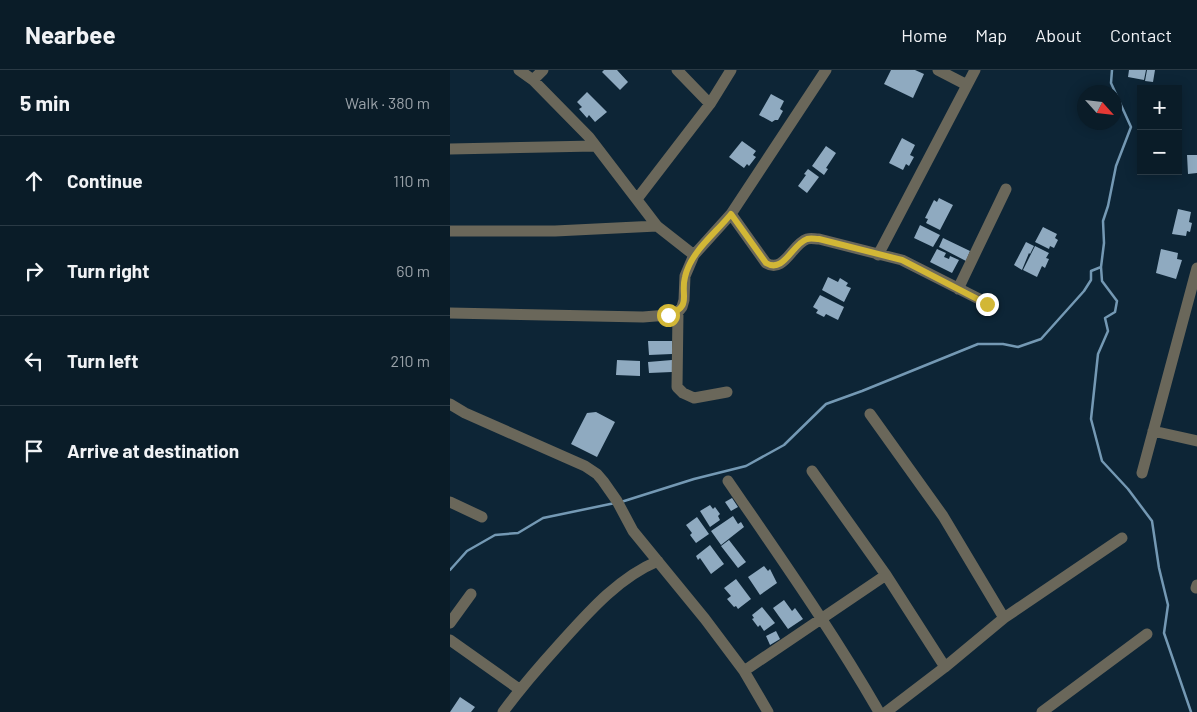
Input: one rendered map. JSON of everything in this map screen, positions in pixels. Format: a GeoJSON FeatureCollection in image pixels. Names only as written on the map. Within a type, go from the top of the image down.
{"type":"FeatureCollection","features":[{"type":"Feature","properties":{"kind":"street"},"geometry":{"type":"LineString","coordinates":[[519,70],[533,80],[595,146],[657,226],[694,254]]}},
{"type":"Feature","properties":{"kind":"street"},"geometry":{"type":"LineString","coordinates":[[533,80],[543,70]]}},
{"type":"Feature","properties":{"kind":"street"},"geometry":{"type":"LineString","coordinates":[[676,70],[710,104]]}},
{"type":"Feature","properties":{"kind":"street"},"geometry":{"type":"LineString","coordinates":[[637,199],[710,104],[731,70]]}},
{"type":"Feature","properties":{"kind":"street"},"geometry":{"type":"LineString","coordinates":[[450,313],[642,317],[668,315],[678,312],[684,300],[685,276],[694,254],[731,214],[826,70]]}},
{"type":"Feature","properties":{"kind":"street"},"geometry":{"type":"LineString","coordinates":[[938,70],[967,85]]}},
{"type":"Feature","properties":{"kind":"street"},"geometry":{"type":"LineString","coordinates":[[878,255],[975,70]]}},
{"type":"Feature","properties":{"kind":"street"},"geometry":{"type":"LineString","coordinates":[[450,149],[595,146]]}},
{"type":"Feature","properties":{"kind":"street"},"geometry":{"type":"LineString","coordinates":[[958,289],[1006,189]]}},
{"type":"Feature","properties":{"kind":"street"},"geometry":{"type":"LineString","coordinates":[[731,214],[766,263],[770,265],[780,264],[804,241],[812,238],[902,260],[987,304]]}},
{"type":"Feature","properties":{"kind":"street"},"geometry":{"type":"LineString","coordinates":[[450,231],[555,231],[657,226]]}},
{"type":"Feature","properties":{"kind":"street"},"geometry":{"type":"LineString","coordinates":[[1142,473],[1197,268]]}},
{"type":"Feature","properties":{"kind":"street"},"geometry":{"type":"LineString","coordinates":[[678,312],[677,387],[683,393],[694,398],[727,392]]}},
{"type":"Feature","properties":{"kind":"street"},"geometry":{"type":"LineString","coordinates":[[450,404],[466,413],[585,466],[597,474],[619,503],[633,532],[744,671],[768,712]]}},
{"type":"Feature","properties":{"kind":"street"},"geometry":{"type":"LineString","coordinates":[[870,414],[943,516],[1004,618]]}},
{"type":"Feature","properties":{"kind":"street"},"geometry":{"type":"LineString","coordinates":[[1153,431],[1197,440]]}},
{"type":"Feature","properties":{"kind":"street"},"geometry":{"type":"LineString","coordinates":[[812,471],[886,575],[945,667]]}},
{"type":"Feature","properties":{"kind":"street"},"geometry":{"type":"LineString","coordinates":[[728,481],[847,656],[879,712]]}},
{"type":"Feature","properties":{"kind":"street"},"geometry":{"type":"LineString","coordinates":[[450,502],[482,517]]}},
{"type":"Feature","properties":{"kind":"street"},"geometry":{"type":"LineString","coordinates":[[886,712],[945,667],[1004,618],[1122,538]]}},
{"type":"Feature","properties":{"kind":"street"},"geometry":{"type":"LineString","coordinates":[[503,712],[519,689],[574,628],[606,596],[633,574],[658,561]]}},
{"type":"Feature","properties":{"kind":"street"},"geometry":{"type":"LineString","coordinates":[[744,671],[886,575]]}},
{"type":"Feature","properties":{"kind":"street"},"geometry":{"type":"LineString","coordinates":[[450,624],[471,594]]}},
{"type":"Feature","properties":{"kind":"street"},"geometry":{"type":"LineString","coordinates":[[1042,712],[1147,634]]}},
{"type":"Feature","properties":{"kind":"street"},"geometry":{"type":"LineString","coordinates":[[450,640],[519,689]]}},
{"type":"Feature","properties":{"kind":"building"},"geometry":{"type":"Polygon","coordinates":[[[604,70],[617,70],[628,82],[620,90],[602,72],[604,70]]]}},
{"type":"Feature","properties":{"kind":"building"},"geometry":{"type":"Polygon","coordinates":[[[891,70],[915,70],[924,74],[913,98],[884,84],[891,70]]]}},
{"type":"Feature","properties":{"kind":"building"},"geometry":{"type":"Polygon","coordinates":[[[1129,70],[1146,70],[1144,80],[1128,77],[1129,70]]]}},
{"type":"Feature","properties":{"kind":"building"},"geometry":{"type":"Polygon","coordinates":[[[1147,70],[1155,70],[1153,82],[1145,81],[1147,70]]]}},
{"type":"Feature","properties":{"kind":"building"},"geometry":{"type":"Polygon","coordinates":[[[587,92],[607,112],[595,122],[589,115],[587,118],[579,109],[582,107],[577,102],[587,92]]]}},
{"type":"Feature","properties":{"kind":"building"},"geometry":{"type":"Polygon","coordinates":[[[771,94],[784,101],[780,109],[783,111],[778,120],[772,122],[759,115],[771,94]]]}},
{"type":"Feature","properties":{"kind":"building"},"geometry":{"type":"Polygon","coordinates":[[[902,138],[915,145],[910,155],[914,157],[909,166],[906,164],[903,170],[889,163],[902,138]]]}},
{"type":"Feature","properties":{"kind":"building"},"geometry":{"type":"Polygon","coordinates":[[[742,141],[756,151],[753,155],[756,157],[749,166],[747,164],[744,168],[729,157],[742,141]]]}},
{"type":"Feature","properties":{"kind":"building"},"geometry":{"type":"Polygon","coordinates":[[[826,146],[836,153],[826,168],[828,169],[824,175],[812,166],[826,146]]]}},
{"type":"Feature","properties":{"kind":"building"},"geometry":{"type":"Polygon","coordinates":[[[1187,155],[1197,155],[1197,173],[1188,174],[1187,155]]]}},
{"type":"Feature","properties":{"kind":"building"},"geometry":{"type":"Polygon","coordinates":[[[808,169],[819,177],[807,193],[798,186],[808,169]]]}},
{"type":"Feature","properties":{"kind":"building"},"geometry":{"type":"Polygon","coordinates":[[[939,198],[953,205],[940,230],[926,223],[928,219],[925,218],[934,200],[937,202],[939,198]]]}},
{"type":"Feature","properties":{"kind":"building"},"geometry":{"type":"Polygon","coordinates":[[[1178,209],[1191,212],[1189,222],[1192,223],[1190,232],[1187,231],[1186,236],[1172,234],[1178,209]]]}},
{"type":"Feature","properties":{"kind":"building"},"geometry":{"type":"Polygon","coordinates":[[[920,225],[940,235],[933,247],[914,238],[920,225]]]}},
{"type":"Feature","properties":{"kind":"building"},"geometry":{"type":"Polygon","coordinates":[[[1043,227],[1057,234],[1055,238],[1058,240],[1054,248],[1050,246],[1049,249],[1035,242],[1043,227]]]}},
{"type":"Feature","properties":{"kind":"building"},"geometry":{"type":"Polygon","coordinates":[[[943,238],[970,251],[966,261],[939,247],[943,238]]]}},
{"type":"Feature","properties":{"kind":"building"},"geometry":{"type":"Polygon","coordinates":[[[1026,242],[1034,246],[1022,270],[1014,265],[1026,242]]]}},
{"type":"Feature","properties":{"kind":"building"},"geometry":{"type":"Polygon","coordinates":[[[1035,246],[1049,253],[1046,258],[1049,259],[1045,268],[1042,266],[1037,277],[1023,270],[1035,246]]]}},
{"type":"Feature","properties":{"kind":"building"},"geometry":{"type":"Polygon","coordinates":[[[937,249],[946,253],[944,257],[949,259],[950,256],[959,260],[952,273],[930,262],[937,249]]]}},
{"type":"Feature","properties":{"kind":"building"},"geometry":{"type":"Polygon","coordinates":[[[1161,249],[1178,253],[1177,259],[1182,260],[1176,279],[1156,273],[1161,249]]]}},
{"type":"Feature","properties":{"kind":"building"},"geometry":{"type":"Polygon","coordinates":[[[828,277],[838,282],[840,278],[848,283],[846,286],[851,288],[844,302],[822,290],[828,277]]]}},
{"type":"Feature","properties":{"kind":"building"},"geometry":{"type":"Polygon","coordinates":[[[820,295],[844,307],[838,320],[826,314],[824,317],[816,313],[818,310],[813,307],[820,295]]]}},
{"type":"Feature","properties":{"kind":"building"},"geometry":{"type":"Polygon","coordinates":[[[648,341],[672,341],[672,354],[649,355],[648,341]]]}},
{"type":"Feature","properties":{"kind":"building"},"geometry":{"type":"Polygon","coordinates":[[[617,360],[640,361],[640,376],[616,375],[617,360]]]}},
{"type":"Feature","properties":{"kind":"building"},"geometry":{"type":"Polygon","coordinates":[[[672,360],[672,372],[649,373],[648,362],[672,360]]]}},
{"type":"Feature","properties":{"kind":"building"},"geometry":{"type":"Polygon","coordinates":[[[596,412],[615,422],[597,457],[571,444],[587,413],[596,412]]]}},
{"type":"Feature","properties":{"kind":"building"},"geometry":{"type":"Polygon","coordinates":[[[732,498],[738,507],[731,511],[725,502],[732,498]]]}},
{"type":"Feature","properties":{"kind":"building"},"geometry":{"type":"Polygon","coordinates":[[[710,505],[713,509],[715,507],[720,514],[718,516],[720,520],[710,527],[700,511],[710,505]]]}},
{"type":"Feature","properties":{"kind":"building"},"geometry":{"type":"Polygon","coordinates":[[[733,516],[738,524],[741,522],[744,527],[721,545],[711,531],[733,516]]]}},
{"type":"Feature","properties":{"kind":"building"},"geometry":{"type":"Polygon","coordinates":[[[697,517],[709,534],[696,543],[686,525],[697,517]]]}},
{"type":"Feature","properties":{"kind":"building"},"geometry":{"type":"Polygon","coordinates":[[[729,540],[746,562],[738,568],[721,546],[729,540]]]}},
{"type":"Feature","properties":{"kind":"building"},"geometry":{"type":"Polygon","coordinates":[[[710,545],[724,564],[711,574],[700,558],[698,560],[696,556],[710,545]]]}},
{"type":"Feature","properties":{"kind":"building"},"geometry":{"type":"Polygon","coordinates":[[[764,566],[768,571],[770,569],[777,583],[760,595],[748,577],[764,566]]]}},
{"type":"Feature","properties":{"kind":"building"},"geometry":{"type":"Polygon","coordinates":[[[736,579],[751,599],[738,609],[727,599],[731,596],[724,588],[736,579]]]}},
{"type":"Feature","properties":{"kind":"building"},"geometry":{"type":"Polygon","coordinates":[[[784,600],[792,611],[795,608],[803,619],[788,629],[773,608],[784,600]]]}},
{"type":"Feature","properties":{"kind":"building"},"geometry":{"type":"Polygon","coordinates":[[[762,607],[775,623],[764,631],[752,619],[754,618],[752,615],[762,607]]]}},
{"type":"Feature","properties":{"kind":"building"},"geometry":{"type":"Polygon","coordinates":[[[776,631],[780,639],[770,645],[766,636],[776,631]]]}},
{"type":"Feature","properties":{"kind":"building"},"geometry":{"type":"Polygon","coordinates":[[[460,697],[475,707],[471,712],[450,712],[460,697]]]}},
{"type":"Feature","properties":{"kind":"waterway"},"geometry":{"type":"LineString","coordinates":[[1112,70],[1111,83],[1131,127],[1116,166],[1103,221],[1102,281],[1117,301],[1115,312],[1105,318],[1108,331],[1098,354],[1091,419],[1102,461],[1128,489],[1152,521],[1159,568],[1168,605],[1164,633],[1191,712]]}},
{"type":"Feature","properties":{"kind":"waterway"},"geometry":{"type":"LineString","coordinates":[[621,502],[694,479],[746,466],[784,445],[826,404],[978,344],[1003,344],[1018,347],[1041,339],[1084,291],[1091,280],[1091,271],[1101,267]]}},
{"type":"Feature","properties":{"kind":"waterway"},"geometry":{"type":"LineString","coordinates":[[450,570],[467,551],[495,535],[518,533],[543,518],[615,503]]}},
{"type":"Feature","properties":{"kind":"route"},"geometry":{"type":"LineString","coordinates":[[668,315],[678,312],[682,307],[685,276],[694,254],[731,214],[766,263],[770,265],[777,266],[780,264],[807,239],[819,239],[902,260],[987,304]]}}]}
